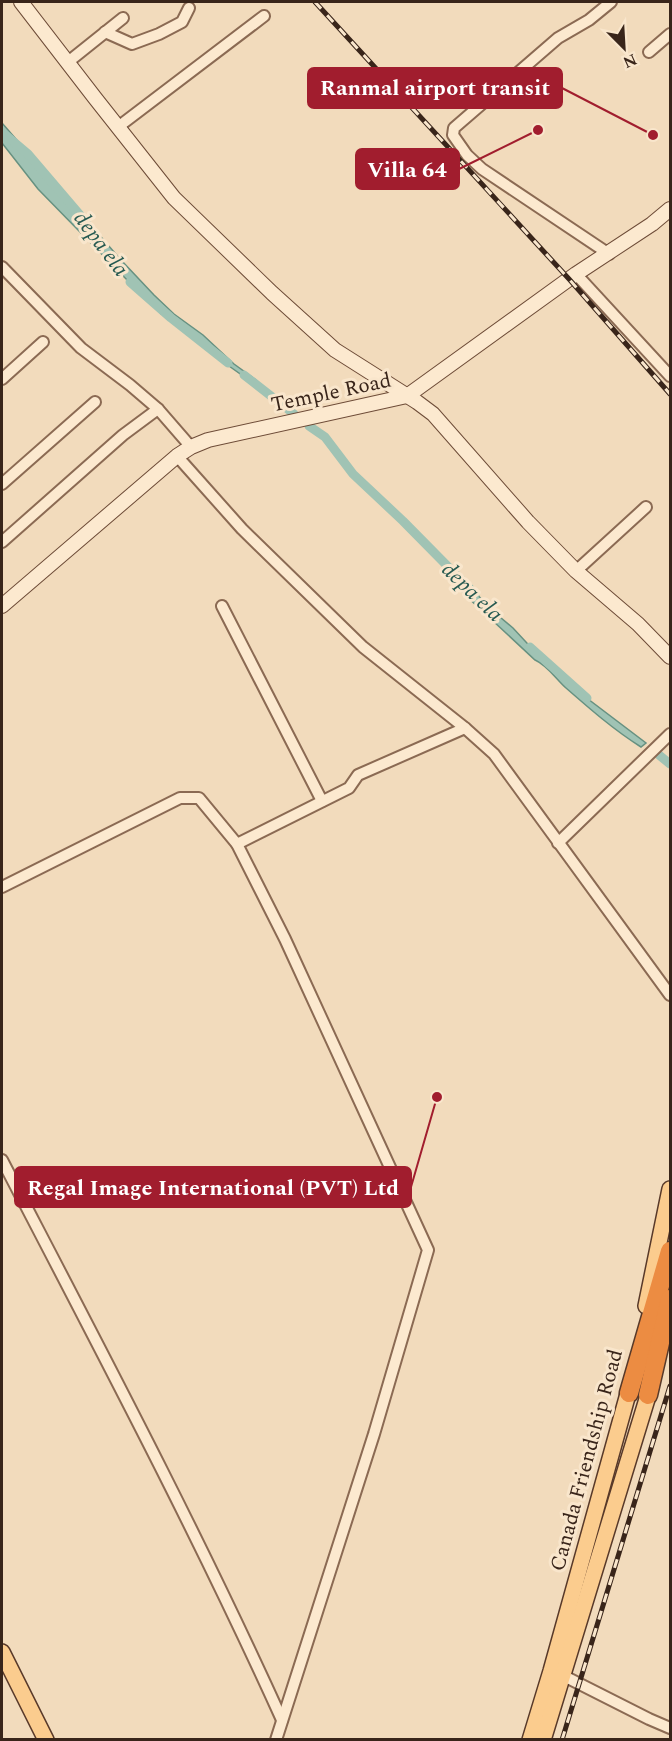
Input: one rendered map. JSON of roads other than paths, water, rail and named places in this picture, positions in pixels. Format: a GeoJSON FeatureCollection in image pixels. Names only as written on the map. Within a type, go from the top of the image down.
{"type":"FeatureCollection","features":[{"type":"Feature","properties":{"kind":"highway"},"geometry":{"type":"LineString","coordinates":[[628,1393],[662,1285],[670,1251]]}},
{"type":"Feature","properties":{"kind":"highway"},"geometry":{"type":"LineString","coordinates":[[648,1395],[670,1299]]}},
{"type":"Feature","properties":{"kind":"main road","name":"Canada Friendship Road"},"geometry":{"type":"LineString","coordinates":[[543,1740],[557,1673],[628,1393],[670,1189]]}},
{"type":"Feature","properties":{"kind":"main road","name":"Canada Friendship Road"},"geometry":{"type":"LineString","coordinates":[[530,1740],[557,1673],[670,1329]]}},
{"type":"Feature","properties":{"kind":"main road"},"geometry":{"type":"LineString","coordinates":[[2,1652],[46,1740]]}},
{"type":"Feature","properties":{"kind":"street"},"geometry":{"type":"LineString","coordinates":[[21,2],[174,198],[272,293],[335,350],[426,408],[444,425],[485,475],[576,571],[638,624],[670,657]]}},
{"type":"Feature","properties":{"kind":"street"},"geometry":{"type":"LineString","coordinates":[[609,254],[482,169],[467,155],[453,135],[454,128],[558,38],[589,20],[611,2]]}},
{"type":"Feature","properties":{"kind":"street"},"geometry":{"type":"LineString","coordinates":[[105,32],[132,44],[182,22],[189,8]]}},
{"type":"Feature","properties":{"kind":"street"},"geometry":{"type":"LineString","coordinates":[[118,127],[264,16]]}},
{"type":"Feature","properties":{"kind":"street"},"geometry":{"type":"LineString","coordinates":[[68,62],[123,18]]}},
{"type":"Feature","properties":{"kind":"street"},"geometry":{"type":"LineString","coordinates":[[649,52],[670,34]]}},
{"type":"Feature","properties":{"kind":"street","name":"Temple Road"},"geometry":{"type":"LineString","coordinates":[[2,606],[177,456],[191,447],[208,440],[407,396],[670,209]]}},
{"type":"Feature","properties":{"kind":"street"},"geometry":{"type":"LineString","coordinates":[[2,267],[81,348],[130,384],[158,409],[191,447]]}},
{"type":"Feature","properties":{"kind":"street"},"geometry":{"type":"LineString","coordinates":[[576,274],[670,376]]}},
{"type":"Feature","properties":{"kind":"street"},"geometry":{"type":"LineString","coordinates":[[2,379],[44,342]]}},
{"type":"Feature","properties":{"kind":"street"},"geometry":{"type":"LineString","coordinates":[[2,484],[95,402]]}},
{"type":"Feature","properties":{"kind":"street"},"geometry":{"type":"LineString","coordinates":[[2,542],[123,435],[158,409]]}},
{"type":"Feature","properties":{"kind":"street"},"geometry":{"type":"LineString","coordinates":[[177,456],[242,529],[363,647],[494,754],[670,995]]}},
{"type":"Feature","properties":{"kind":"street"},"geometry":{"type":"LineString","coordinates":[[576,571],[646,507]]}},
{"type":"Feature","properties":{"kind":"street"},"geometry":{"type":"LineString","coordinates":[[222,606],[322,801]]}},
{"type":"Feature","properties":{"kind":"street"},"geometry":{"type":"LineString","coordinates":[[237,844],[349,788],[358,775],[465,728]]}},
{"type":"Feature","properties":{"kind":"street"},"geometry":{"type":"LineString","coordinates":[[558,843],[670,734]]}},
{"type":"Feature","properties":{"kind":"street"},"geometry":{"type":"LineString","coordinates":[[2,887],[180,798],[199,798],[237,844],[285,939],[428,1250],[374,1434],[276,1740]]}},
{"type":"Feature","properties":{"kind":"street"},"geometry":{"type":"LineString","coordinates":[[2,1160],[139,1424],[240,1628],[282,1720]]}},
{"type":"Feature","properties":{"kind":"street"},"geometry":{"type":"LineString","coordinates":[[557,1673],[670,1728]]}},
{"type":"Feature","properties":{"kind":"water"},"geometry":{"type":"Polygon","coordinates":[[[2,123],[154,295],[256,380],[253,383],[229,366],[204,342],[171,318],[161,314],[151,299],[130,283],[38,189],[2,143],[2,123]]]}},
{"type":"Feature","properties":{"kind":"water"},"geometry":{"type":"Polygon","coordinates":[[[455,578],[477,594],[488,607],[513,628],[538,655],[548,662],[559,677],[646,743],[641,747],[584,704],[463,593],[455,578]]]}},
{"type":"Feature","properties":{"kind":"waterway","name":"depa ela"},"geometry":{"type":"LineString","coordinates":[[2,132],[28,154],[86,222]]}},
{"type":"Feature","properties":{"kind":"waterway","name":"depa ela"},"geometry":{"type":"LineString","coordinates":[[130,282],[228,363]]}},
{"type":"Feature","properties":{"kind":"waterway","name":"depa ela"},"geometry":{"type":"LineString","coordinates":[[244,375],[294,414]]}},
{"type":"Feature","properties":{"kind":"waterway","name":"depa ela"},"geometry":{"type":"LineString","coordinates":[[309,426],[325,437],[353,474],[475,594]]}},
{"type":"Feature","properties":{"kind":"waterway","name":"depa ela"},"geometry":{"type":"LineString","coordinates":[[530,647],[587,698]]}},
{"type":"Feature","properties":{"kind":"waterway","name":"depa ela"},"geometry":{"type":"LineString","coordinates":[[659,755],[670,764]]}},
{"type":"Feature","properties":{"kind":"railway"},"geometry":{"type":"LineString","coordinates":[[315,2],[569,279],[670,394]]}},
{"type":"Feature","properties":{"kind":"railway"},"geometry":{"type":"LineString","coordinates":[[562,1740],[670,1386]]}},
{"type":"Feature","properties":{"kind":"place","name":"Villa 64"},"geometry":{"type":"Point","coordinates":[538,130]}},
{"type":"Feature","properties":{"kind":"place","name":"Ranmal airport transit"},"geometry":{"type":"Point","coordinates":[653,135]}},
{"type":"Feature","properties":{"kind":"place","name":"Regal Image International (PVT) Ltd"},"geometry":{"type":"Point","coordinates":[437,1097]}}]}
